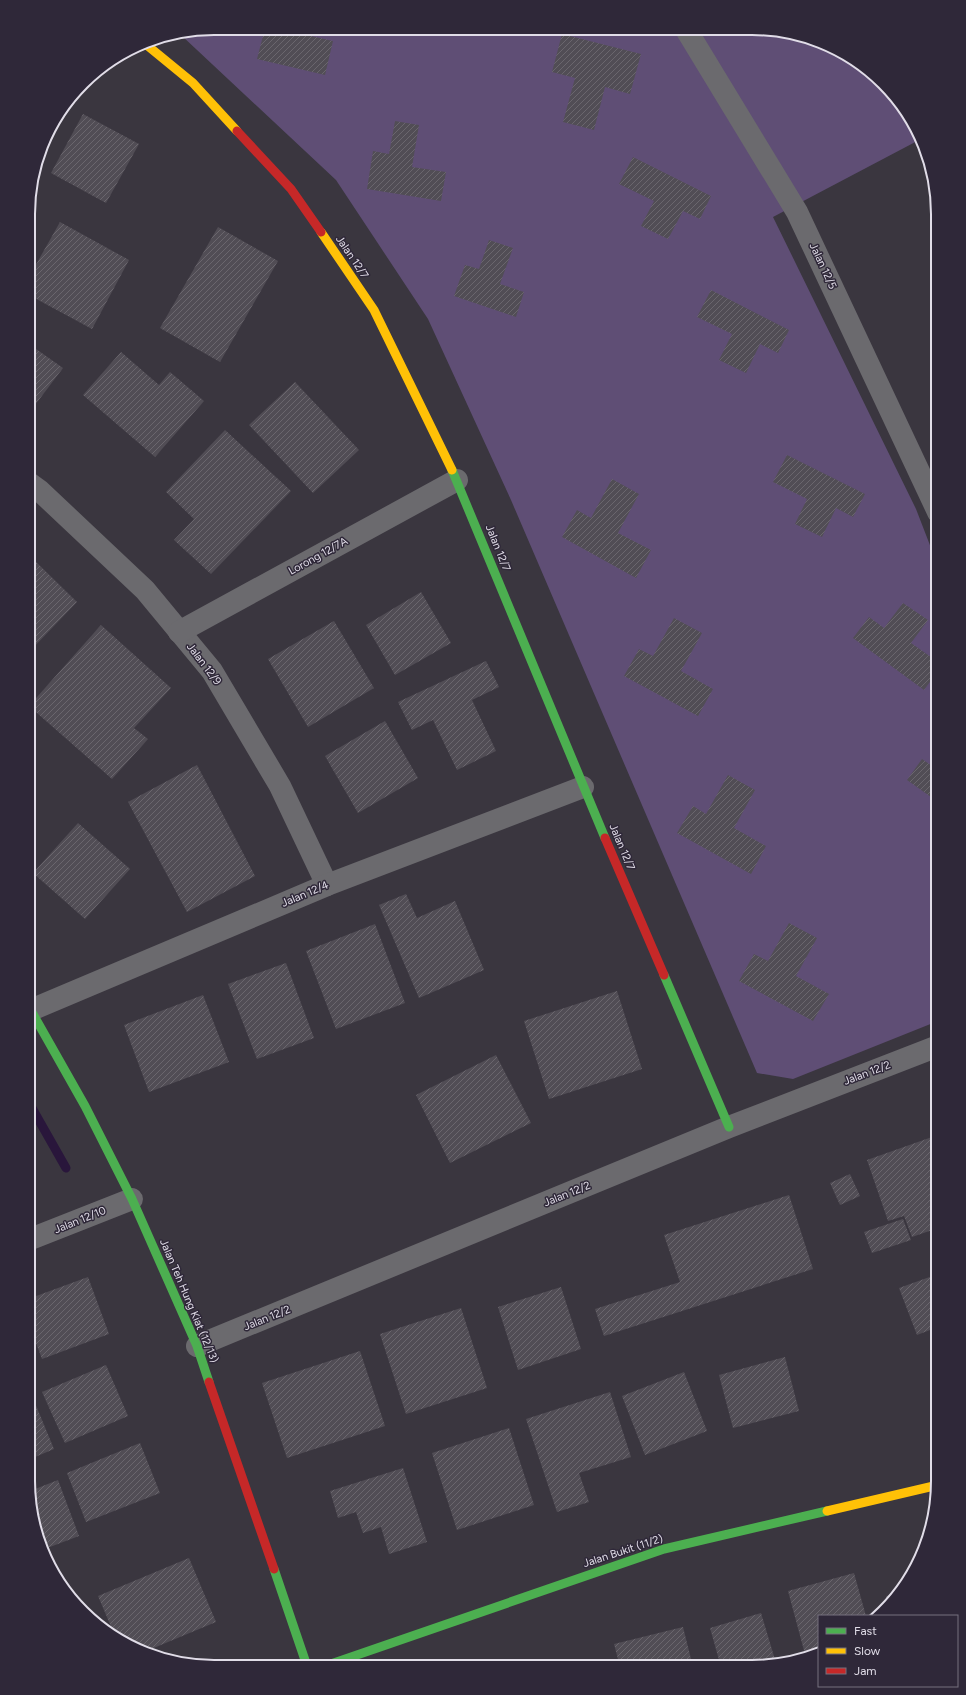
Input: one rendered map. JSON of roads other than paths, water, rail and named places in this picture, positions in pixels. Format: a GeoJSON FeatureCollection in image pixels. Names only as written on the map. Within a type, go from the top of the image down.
{"type":"FeatureCollection","features":[{"type":"Feature","properties":{"kind":"street","name":"Jalan 12/5"},"geometry":{"type":"LineString","coordinates":[[690,35],[797,212],[931,497]]}},
{"type":"Feature","properties":{"kind":"street","name":"Jalan 12/7"},"geometry":{"type":"LineString","coordinates":[[149,48],[193,84],[291,189],[374,310],[457,480],[584,787],[729,1127]]}},
{"type":"Feature","properties":{"kind":"street","name":"Lorong 12/7A"},"geometry":{"type":"LineString","coordinates":[[180,632],[457,480]]}},
{"type":"Feature","properties":{"kind":"street","name":"Jalan 12/9"},"geometry":{"type":"LineString","coordinates":[[35,487],[145,590],[212,671],[272,772],[327,885]]}},
{"type":"Feature","properties":{"kind":"street","name":"Jalan 12/4"},"geometry":{"type":"LineString","coordinates":[[35,1007],[327,885],[584,787]]}},
{"type":"Feature","properties":{"kind":"street","name":"Jalan Teh Hung Kiat (12/13)"},"geometry":{"type":"LineString","coordinates":[[35,1018],[85,1106],[132,1199],[197,1346],[304,1660]]}},
{"type":"Feature","properties":{"kind":"street","name":"Jalan 12/2"},"geometry":{"type":"LineString","coordinates":[[197,1346],[729,1127],[931,1049]]}},
{"type":"Feature","properties":{"kind":"street","name":"Jalan 12/10"},"geometry":{"type":"LineString","coordinates":[[35,1237],[132,1199]]}},
{"type":"Feature","properties":{"kind":"street","name":"Jalan Bukit (11/2)"},"geometry":{"type":"LineString","coordinates":[[341,1660],[664,1549],[931,1487]]}},
{"type":"Feature","properties":{"kind":"waterway"},"geometry":{"type":"LineString","coordinates":[[35,1113],[66,1168]]}}]}
